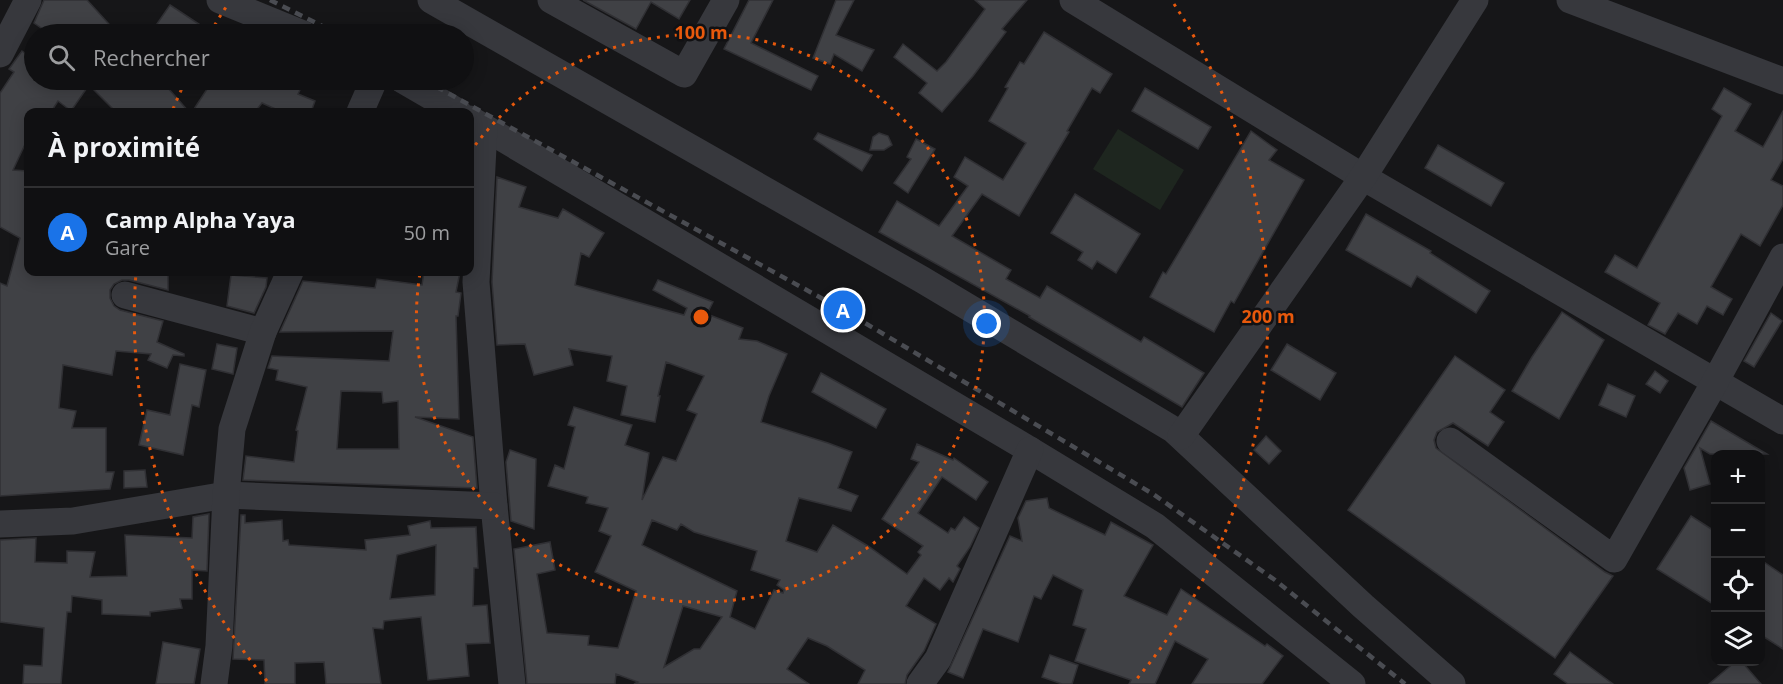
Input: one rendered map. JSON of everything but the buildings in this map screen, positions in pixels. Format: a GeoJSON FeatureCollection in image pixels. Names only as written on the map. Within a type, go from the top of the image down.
{"type":"FeatureCollection","features":[{"type":"Feature","properties":{"kind":"street"},"geometry":{"type":"LineString","coordinates":[[0,54],[28,0]]}},
{"type":"Feature","properties":{"kind":"street"},"geometry":{"type":"LineString","coordinates":[[220,0],[279,24]]}},
{"type":"Feature","properties":{"kind":"street"},"geometry":{"type":"LineString","coordinates":[[431,0],[473,24]]}},
{"type":"Feature","properties":{"kind":"street"},"geometry":{"type":"LineString","coordinates":[[551,0],[684,74],[726,0]]}},
{"type":"Feature","properties":{"kind":"street"},"geometry":{"type":"LineString","coordinates":[[1073,0],[1363,177],[1783,421]]}},
{"type":"Feature","properties":{"kind":"street"},"geometry":{"type":"LineString","coordinates":[[1181,436],[1363,177],[1475,0]]}},
{"type":"Feature","properties":{"kind":"street"},"geometry":{"type":"LineString","coordinates":[[1570,0],[1783,81]]}},
{"type":"Feature","properties":{"kind":"street"},"geometry":{"type":"LineString","coordinates":[[474,24],[921,279],[1174,430],[1363,606],[1452,684]]}},
{"type":"Feature","properties":{"kind":"street"},"geometry":{"type":"LineString","coordinates":[[362,108],[370,90]]}},
{"type":"Feature","properties":{"kind":"street"},"geometry":{"type":"LineString","coordinates":[[420,90],[451,108]]}},
{"type":"Feature","properties":{"kind":"street"},"geometry":{"type":"LineString","coordinates":[[477,123],[1155,526],[1352,684]]}},
{"type":"Feature","properties":{"kind":"street"},"geometry":{"type":"LineString","coordinates":[[477,123],[476,282],[494,506],[512,684]]}},
{"type":"Feature","properties":{"kind":"street"},"geometry":{"type":"LineString","coordinates":[[1450,441],[1614,559],[1783,257]]}},
{"type":"Feature","properties":{"kind":"street"},"geometry":{"type":"LineString","coordinates":[[214,684],[219,646],[226,495],[232,429],[263,332],[288,276]]}},
{"type":"Feature","properties":{"kind":"street"},"geometry":{"type":"LineString","coordinates":[[125,295],[263,332]]}},
{"type":"Feature","properties":{"kind":"street"},"geometry":{"type":"LineString","coordinates":[[920,684],[938,659],[1030,450]]}},
{"type":"Feature","properties":{"kind":"street"},"geometry":{"type":"LineString","coordinates":[[0,524],[73,521],[226,495],[494,506]]}},
{"type":"Feature","properties":{"kind":"shaded area"},"geometry":{"type":"Polygon","coordinates":[[[1118,129],[1184,170],[1160,210],[1093,169],[1118,129]]]}},
{"type":"Feature","properties":{"kind":"railway"},"geometry":{"type":"LineString","coordinates":[[270,0],[318,24]]}},
{"type":"Feature","properties":{"kind":"railway"},"geometry":{"type":"LineString","coordinates":[[442,90],[843,310],[1153,494],[1275,580],[1405,684]]}},
{"type":"Feature","properties":{"kind":"place","name":"Camp Alpha Yaya"},"geometry":{"type":"Point","coordinates":[843,310]}}]}
